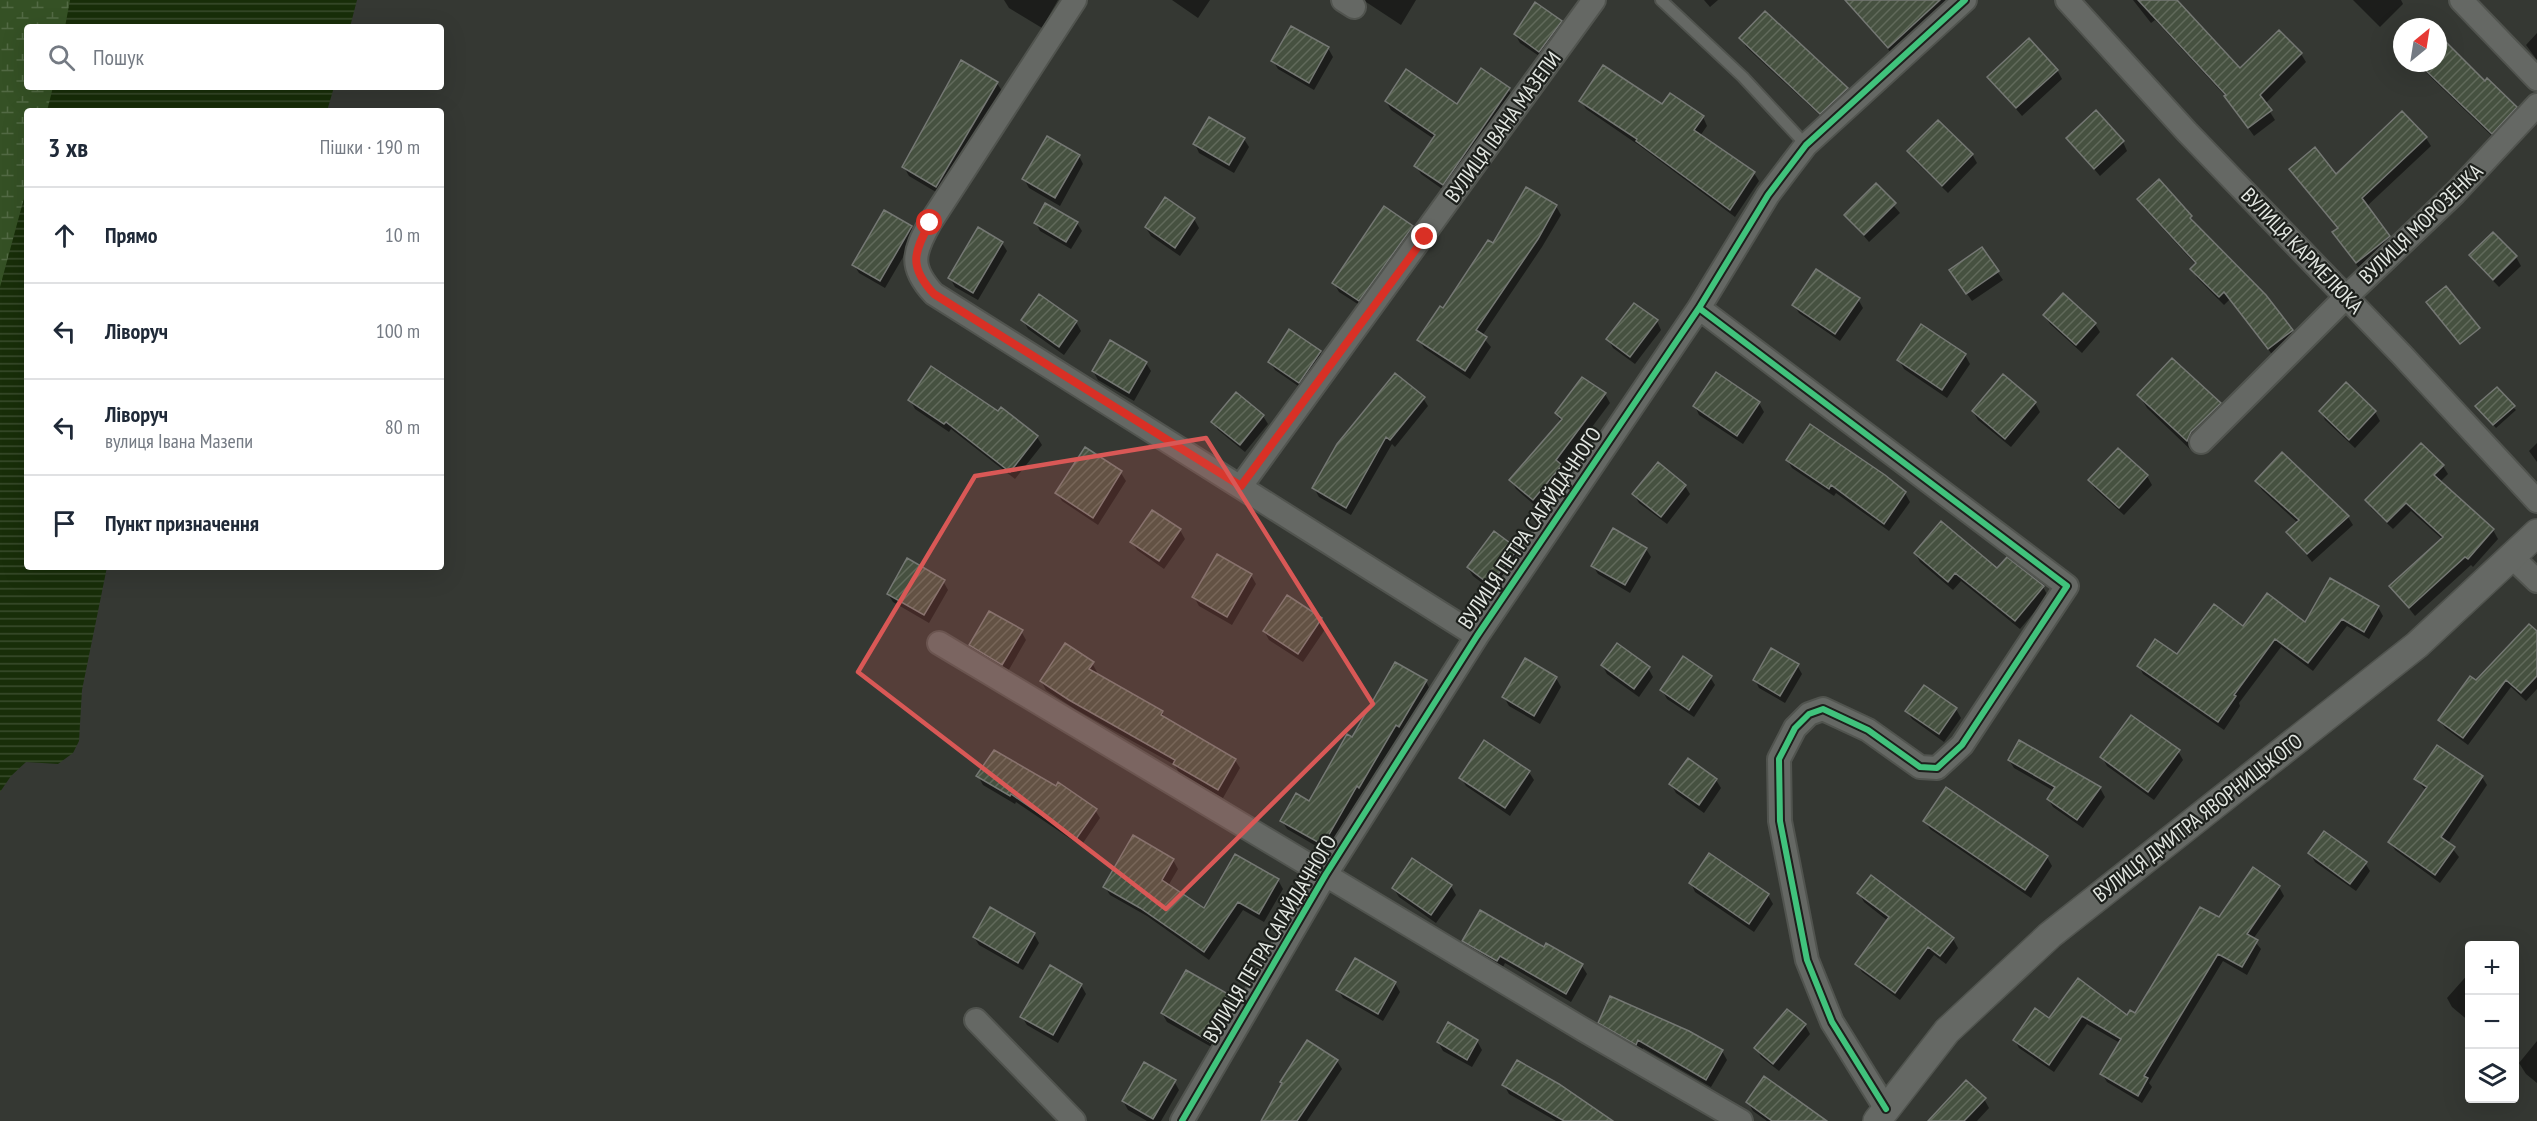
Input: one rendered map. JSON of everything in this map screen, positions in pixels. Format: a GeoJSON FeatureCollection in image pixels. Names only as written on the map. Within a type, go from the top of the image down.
{"type":"FeatureCollection","features":[{"type":"Feature","properties":{"kind":"street"},"geometry":{"type":"LineString","coordinates":[[1075,0],[917,246],[916,268],[924,283],[934,294],[1477,636]]}},
{"type":"Feature","properties":{"kind":"street","name":"ВУЛИЦЯ ІВАНА МАЗЕПИ"},"geometry":{"type":"LineString","coordinates":[[1241,486],[1594,0]]}},
{"type":"Feature","properties":{"kind":"street","name":"ВУЛИЦЯ ПЕТРА САГАЙДАЧНОГО"},"geometry":{"type":"LineString","coordinates":[[1182,1121],[1326,874],[1477,636],[1699,308],[1768,195],[1806,145],[1965,0]]}},
{"type":"Feature","properties":{"kind":"street","name":"ВУЛИЦЯ КАРМЕЛЮКА"},"geometry":{"type":"LineString","coordinates":[[2067,0],[2187,132],[2346,297],[2537,501]]}},
{"type":"Feature","properties":{"kind":"street"},"geometry":{"type":"LineString","coordinates":[[2461,0],[2537,79]]}},
{"type":"Feature","properties":{"kind":"street","name":"ВУЛИЦЯ МОРОЗЕНКА"},"geometry":{"type":"LineString","coordinates":[[2201,442],[2346,297],[2455,193],[2537,105]]}},
{"type":"Feature","properties":{"kind":"street"},"geometry":{"type":"LineString","coordinates":[[1699,308],[2067,586],[1962,745],[1937,768],[1920,767],[1868,730],[1822,710],[1809,714],[1796,728],[1779,759],[1780,820],[1807,960],[1832,1022],[1881,1115]]}},
{"type":"Feature","properties":{"kind":"street","name":"ВУЛИЦЯ ДМИТРА ЯВОРНИЦЬКОГО"},"geometry":{"type":"LineString","coordinates":[[1881,1115],[1947,1031],[2050,935],[2417,645],[2537,533]]}},
{"type":"Feature","properties":{"kind":"street"},"geometry":{"type":"LineString","coordinates":[[2512,557],[2537,581]]}},
{"type":"Feature","properties":{"kind":"street"},"geometry":{"type":"LineString","coordinates":[[939,643],[1584,1030],[1741,1121]]}},
{"type":"Feature","properties":{"kind":"street"},"geometry":{"type":"LineString","coordinates":[[976,1020],[1074,1121]]}},
{"type":"Feature","properties":{"kind":"lane"},"geometry":{"type":"LineString","coordinates":[[1661,0],[1743,77],[1806,145]]}},
{"type":"Feature","properties":{"kind":"highlighted area"},"geometry":{"type":"Polygon","coordinates":[[[1206,438],[1373,704],[1166,909],[858,672],[975,476],[1206,438]]]}},
{"type":"Feature","properties":{"kind":"green space"},"geometry":{"type":"Polygon","coordinates":[[[0,0],[155,0],[147,24],[24,24],[24,90],[126,90],[120,108],[24,108],[24,409],[0,485],[0,0]]]}},
{"type":"Feature","properties":{"kind":"shaded area"},"geometry":{"type":"Polygon","coordinates":[[[70,0],[357,0],[351,24],[66,24],[70,0]]]}},
{"type":"Feature","properties":{"kind":"shaded area"},"geometry":{"type":"Polygon","coordinates":[[[52,90],[333,90],[328,108],[48,108],[52,90]]]}},
{"type":"Feature","properties":{"kind":"shaded area"},"geometry":{"type":"Polygon","coordinates":[[[24,198],[24,570],[106,570],[82,690],[79,741],[73,753],[58,764],[26,762],[11,776],[0,792],[0,287],[24,198]]]}},
{"type":"Feature","properties":{"kind":"building"},"geometry":{"type":"Polygon","coordinates":[[[1845,0],[1940,0],[1888,48],[1845,0]]]}},
{"type":"Feature","properties":{"kind":"building"},"geometry":{"type":"Polygon","coordinates":[[[2138,0],[2177,0],[2240,68],[2279,30],[2302,53],[2260,95],[2272,110],[2248,128],[2224,96],[2226,95],[2138,0]]]}},
{"type":"Feature","properties":{"kind":"building"},"geometry":{"type":"Polygon","coordinates":[[[1535,2],[1562,21],[1539,52],[1514,34],[1535,2]]]}},
{"type":"Feature","properties":{"kind":"building"},"geometry":{"type":"Polygon","coordinates":[[[1765,11],[1848,88],[1820,114],[1739,38],[1765,11]]]}},
{"type":"Feature","properties":{"kind":"building"},"geometry":{"type":"Polygon","coordinates":[[[1291,26],[1329,47],[1309,83],[1271,61],[1291,26]]]}},
{"type":"Feature","properties":{"kind":"building"},"geometry":{"type":"Polygon","coordinates":[[[2029,38],[2058,70],[2016,108],[1987,77],[2029,38]]]}},
{"type":"Feature","properties":{"kind":"building"},"geometry":{"type":"Polygon","coordinates":[[[2447,43],[2485,81],[2487,78],[2517,107],[2492,134],[2427,72],[2447,72],[2447,43]]]}},
{"type":"Feature","properties":{"kind":"building"},"geometry":{"type":"Polygon","coordinates":[[[961,60],[998,82],[936,187],[902,167],[961,60]]]}},
{"type":"Feature","properties":{"kind":"building"},"geometry":{"type":"Polygon","coordinates":[[[1603,65],[1662,104],[1670,93],[1704,116],[1694,130],[1755,172],[1730,210],[1636,141],[1637,139],[1579,101],[1603,65]]]}},
{"type":"Feature","properties":{"kind":"building"},"geometry":{"type":"Polygon","coordinates":[[[1481,68],[1510,88],[1443,185],[1414,166],[1435,135],[1385,101],[1406,69],[1457,104],[1481,68]]]}},
{"type":"Feature","properties":{"kind":"building"},"geometry":{"type":"Polygon","coordinates":[[[2096,110],[2124,141],[2094,169],[2066,138],[2096,110]]]}},
{"type":"Feature","properties":{"kind":"building"},"geometry":{"type":"Polygon","coordinates":[[[2402,111],[2427,137],[2362,198],[2390,236],[2356,263],[2332,232],[2338,228],[2289,169],[2315,147],[2336,174],[2402,111]]]}},
{"type":"Feature","properties":{"kind":"building"},"geometry":{"type":"Polygon","coordinates":[[[1209,117],[1245,138],[1229,165],[1193,144],[1209,117]]]}},
{"type":"Feature","properties":{"kind":"building"},"geometry":{"type":"Polygon","coordinates":[[[1938,120],[1973,154],[1942,186],[1907,151],[1938,120]]]}},
{"type":"Feature","properties":{"kind":"building"},"geometry":{"type":"Polygon","coordinates":[[[1047,136],[1080,155],[1055,198],[1022,179],[1047,136]]]}},
{"type":"Feature","properties":{"kind":"building"},"geometry":{"type":"Polygon","coordinates":[[[2159,179],[2192,216],[2190,218],[2266,295],[2293,330],[2268,349],[2224,292],[2219,297],[2190,269],[2196,263],[2137,199],[2159,179]]]}},
{"type":"Feature","properties":{"kind":"building"},"geometry":{"type":"Polygon","coordinates":[[[1876,183],[1896,203],[1864,235],[1844,215],[1876,183]]]}},
{"type":"Feature","properties":{"kind":"building"},"geometry":{"type":"Polygon","coordinates":[[[1526,187],[1557,205],[1538,239],[1476,330],[1487,337],[1465,371],[1417,340],[1440,306],[1443,308],[1488,240],[1493,243],[1526,187]]]}},
{"type":"Feature","properties":{"kind":"building"},"geometry":{"type":"Polygon","coordinates":[[[1165,197],[1195,218],[1175,248],[1145,227],[1165,197]]]}},
{"type":"Feature","properties":{"kind":"building"},"geometry":{"type":"Polygon","coordinates":[[[1045,203],[1078,222],[1066,242],[1034,223],[1045,203]]]}},
{"type":"Feature","properties":{"kind":"building"},"geometry":{"type":"Polygon","coordinates":[[[1384,206],[1413,226],[1359,301],[1332,283],[1384,206]]]}},
{"type":"Feature","properties":{"kind":"building"},"geometry":{"type":"Polygon","coordinates":[[[884,210],[912,226],[880,281],[852,265],[884,210]]]}},
{"type":"Feature","properties":{"kind":"building"},"geometry":{"type":"Polygon","coordinates":[[[978,227],[1003,242],[973,293],[948,278],[978,227]]]}},
{"type":"Feature","properties":{"kind":"building"},"geometry":{"type":"Polygon","coordinates":[[[2493,232],[2517,256],[2493,280],[2469,255],[2493,232]]]}},
{"type":"Feature","properties":{"kind":"building"},"geometry":{"type":"Polygon","coordinates":[[[1982,247],[1999,271],[1966,294],[1949,270],[1982,247]]]}},
{"type":"Feature","properties":{"kind":"building"},"geometry":{"type":"Polygon","coordinates":[[[1816,269],[1860,298],[1835,334],[1792,305],[1816,269]]]}},
{"type":"Feature","properties":{"kind":"building"},"geometry":{"type":"Polygon","coordinates":[[[2446,286],[2480,328],[2460,344],[2426,302],[2446,286]]]}},
{"type":"Feature","properties":{"kind":"building"},"geometry":{"type":"Polygon","coordinates":[[[2063,293],[2096,323],[2076,345],[2043,315],[2063,293]]]}},
{"type":"Feature","properties":{"kind":"building"},"geometry":{"type":"Polygon","coordinates":[[[1039,294],[1077,321],[1059,347],[1021,320],[1039,294]]]}},
{"type":"Feature","properties":{"kind":"building"},"geometry":{"type":"Polygon","coordinates":[[[1634,303],[1658,320],[1630,357],[1606,339],[1634,303]]]}},
{"type":"Feature","properties":{"kind":"building"},"geometry":{"type":"Polygon","coordinates":[[[1921,324],[1966,354],[1942,390],[1897,360],[1921,324]]]}},
{"type":"Feature","properties":{"kind":"building"},"geometry":{"type":"Polygon","coordinates":[[[1289,329],[1321,351],[1299,383],[1268,362],[1289,329]]]}},
{"type":"Feature","properties":{"kind":"building"},"geometry":{"type":"Polygon","coordinates":[[[1110,340],[1147,362],[1129,393],[1092,371],[1110,340]]]}},
{"type":"Feature","properties":{"kind":"building"},"geometry":{"type":"Polygon","coordinates":[[[2172,358],[2221,403],[2191,432],[2187,441],[2137,395],[2172,358]]]}},
{"type":"Feature","properties":{"kind":"building"},"geometry":{"type":"Polygon","coordinates":[[[931,366],[998,411],[1001,407],[1038,436],[1010,472],[946,422],[944,424],[908,400],[931,366]]]}},
{"type":"Feature","properties":{"kind":"building"},"geometry":{"type":"Polygon","coordinates":[[[1716,372],[1760,402],[1737,436],[1693,406],[1716,372]]]}},
{"type":"Feature","properties":{"kind":"building"},"geometry":{"type":"Polygon","coordinates":[[[1395,373],[1425,397],[1390,440],[1386,437],[1346,508],[1312,488],[1337,444],[1395,373]]]}},
{"type":"Feature","properties":{"kind":"building"},"geometry":{"type":"Polygon","coordinates":[[[2003,374],[2036,402],[2005,439],[1972,411],[2003,374]]]}},
{"type":"Feature","properties":{"kind":"building"},"geometry":{"type":"Polygon","coordinates":[[[1582,377],[1606,393],[1556,460],[1562,465],[1533,500],[1509,480],[1562,419],[1555,413],[1582,377]]]}},
{"type":"Feature","properties":{"kind":"building"},"geometry":{"type":"Polygon","coordinates":[[[2346,382],[2376,411],[2349,440],[2319,411],[2346,382]]]}},
{"type":"Feature","properties":{"kind":"building"},"geometry":{"type":"Polygon","coordinates":[[[2497,387],[2515,406],[2493,425],[2475,406],[2497,387]]]}},
{"type":"Feature","properties":{"kind":"building"},"geometry":{"type":"Polygon","coordinates":[[[1236,392],[1264,415],[1240,445],[1211,422],[1236,392]]]}},
{"type":"Feature","properties":{"kind":"building"},"geometry":{"type":"Polygon","coordinates":[[[1810,424],[1906,492],[1884,524],[1831,485],[1829,489],[1786,460],[1810,424]]]}},
{"type":"Feature","properties":{"kind":"building"},"geometry":{"type":"Polygon","coordinates":[[[2421,443],[2444,465],[2434,475],[2494,529],[2468,559],[2465,557],[2409,608],[2389,586],[2443,537],[2406,503],[2387,522],[2365,500],[2421,443]]]}},
{"type":"Feature","properties":{"kind":"building"},"geometry":{"type":"Polygon","coordinates":[[[1085,447],[1122,471],[1093,518],[1055,493],[1085,447]]]}},
{"type":"Feature","properties":{"kind":"building"},"geometry":{"type":"Polygon","coordinates":[[[2118,448],[2148,475],[2119,508],[2088,480],[2118,448]]]}},
{"type":"Feature","properties":{"kind":"building"},"geometry":{"type":"Polygon","coordinates":[[[2282,452],[2349,516],[2307,554],[2286,532],[2299,520],[2255,481],[2282,452]]]}},
{"type":"Feature","properties":{"kind":"building"},"geometry":{"type":"Polygon","coordinates":[[[1658,462],[1686,485],[1661,517],[1632,494],[1658,462]]]}},
{"type":"Feature","properties":{"kind":"building"},"geometry":{"type":"Polygon","coordinates":[[[1152,510],[1181,529],[1159,561],[1130,542],[1152,510]]]}},
{"type":"Feature","properties":{"kind":"building"},"geometry":{"type":"Polygon","coordinates":[[[1941,521],[1997,568],[2007,557],[2044,586],[2015,621],[1955,573],[1948,582],[1914,553],[1941,521]]]}},
{"type":"Feature","properties":{"kind":"building"},"geometry":{"type":"Polygon","coordinates":[[[1613,528],[1647,548],[1625,585],[1591,566],[1613,528]]]}},
{"type":"Feature","properties":{"kind":"building"},"geometry":{"type":"Polygon","coordinates":[[[1494,531],[1518,549],[1490,585],[1467,567],[1494,531]]]}},
{"type":"Feature","properties":{"kind":"building"},"geometry":{"type":"Polygon","coordinates":[[[1217,554],[1252,574],[1227,617],[1192,597],[1217,554]]]}},
{"type":"Feature","properties":{"kind":"building"},"geometry":{"type":"Polygon","coordinates":[[[907,558],[945,580],[924,615],[887,594],[907,558]]]}},
{"type":"Feature","properties":{"kind":"building"},"geometry":{"type":"Polygon","coordinates":[[[2330,578],[2379,606],[2364,632],[2342,619],[2308,663],[2275,639],[2234,695],[2236,696],[2218,722],[2137,666],[2155,639],[2177,654],[2214,604],[2243,626],[2267,593],[2305,622],[2330,578]]]}},
{"type":"Feature","properties":{"kind":"building"},"geometry":{"type":"Polygon","coordinates":[[[1287,595],[1322,618],[1298,654],[1263,631],[1287,595]]]}},
{"type":"Feature","properties":{"kind":"building"},"geometry":{"type":"Polygon","coordinates":[[[989,611],[1023,630],[1002,665],[969,645],[989,611]]]}},
{"type":"Feature","properties":{"kind":"building"},"geometry":{"type":"Polygon","coordinates":[[[2529,624],[2537,631],[2537,676],[2521,693],[2506,680],[2463,738],[2438,720],[2470,676],[2476,680],[2529,624]]]}},
{"type":"Feature","properties":{"kind":"building"},"geometry":{"type":"Polygon","coordinates":[[[1065,643],[1094,662],[1089,669],[1163,711],[1161,715],[1236,759],[1218,790],[1173,764],[1175,760],[1040,681],[1065,643]]]}},
{"type":"Feature","properties":{"kind":"building"},"geometry":{"type":"Polygon","coordinates":[[[1617,643],[1650,667],[1634,689],[1601,665],[1617,643]]]}},
{"type":"Feature","properties":{"kind":"building"},"geometry":{"type":"Polygon","coordinates":[[[1771,648],[1799,664],[1780,696],[1753,680],[1771,648]]]}},
{"type":"Feature","properties":{"kind":"building"},"geometry":{"type":"Polygon","coordinates":[[[1683,656],[1712,676],[1689,710],[1660,690],[1683,656]]]}},
{"type":"Feature","properties":{"kind":"building"},"geometry":{"type":"Polygon","coordinates":[[[1525,658],[1557,677],[1534,716],[1502,697],[1525,658]]]}},
{"type":"Feature","properties":{"kind":"building"},"geometry":{"type":"Polygon","coordinates":[[[1395,662],[1427,680],[1399,727],[1396,725],[1359,788],[1357,786],[1323,845],[1280,821],[1296,793],[1309,801],[1347,734],[1352,737],[1395,662]]]}},
{"type":"Feature","properties":{"kind":"building"},"geometry":{"type":"Polygon","coordinates":[[[1924,685],[1957,708],[1939,734],[1905,711],[1924,685]]]}},
{"type":"Feature","properties":{"kind":"building"},"geometry":{"type":"Polygon","coordinates":[[[2131,715],[2180,750],[2148,792],[2100,757],[2131,715]]]}},
{"type":"Feature","properties":{"kind":"building"},"geometry":{"type":"Polygon","coordinates":[[[1484,740],[1530,771],[1505,808],[1459,778],[1484,740]]]}},
{"type":"Feature","properties":{"kind":"building"},"geometry":{"type":"Polygon","coordinates":[[[2019,740],[2101,787],[2077,820],[2047,799],[2055,787],[2008,760],[2019,740]]]}},
{"type":"Feature","properties":{"kind":"building"},"geometry":{"type":"Polygon","coordinates":[[[2437,745],[2483,776],[2441,837],[2455,847],[2435,875],[2388,842],[2427,787],[2414,779],[2437,745]]]}},
{"type":"Feature","properties":{"kind":"building"},"geometry":{"type":"Polygon","coordinates":[[[994,750],[1056,786],[1058,782],[1097,809],[1076,839],[1011,794],[1010,796],[976,776],[994,750]]]}},
{"type":"Feature","properties":{"kind":"building"},"geometry":{"type":"Polygon","coordinates":[[[1688,758],[1717,779],[1699,805],[1669,784],[1688,758]]]}},
{"type":"Feature","properties":{"kind":"building"},"geometry":{"type":"Polygon","coordinates":[[[1946,787],[2048,856],[2025,890],[1923,821],[1946,787]]]}},
{"type":"Feature","properties":{"kind":"building"},"geometry":{"type":"Polygon","coordinates":[[[2324,831],[2367,862],[2350,884],[2308,853],[2324,831]]]}},
{"type":"Feature","properties":{"kind":"building"},"geometry":{"type":"Polygon","coordinates":[[[1133,835],[1174,859],[1162,880],[1204,908],[1235,854],[1279,879],[1259,914],[1238,902],[1204,952],[1140,908],[1103,887],[1133,835]]]}},
{"type":"Feature","properties":{"kind":"building"},"geometry":{"type":"Polygon","coordinates":[[[1709,853],[1769,894],[1749,924],[1689,883],[1709,853]]]}},
{"type":"Feature","properties":{"kind":"building"},"geometry":{"type":"Polygon","coordinates":[[[1412,858],[1452,885],[1431,915],[1392,888],[1412,858]]]}},
{"type":"Feature","properties":{"kind":"building"},"geometry":{"type":"Polygon","coordinates":[[[2253,867],[2280,886],[2247,934],[2258,940],[2242,967],[2218,954],[2144,1076],[2148,1078],[2138,1096],[2100,1074],[2121,1039],[2082,1016],[2049,1065],[2013,1040],[2035,1008],[2049,1018],[2078,978],[2127,1015],[2130,1010],[2135,1013],[2200,907],[2219,917],[2253,867]]]}},
{"type":"Feature","properties":{"kind":"building"},"geometry":{"type":"Polygon","coordinates":[[[1871,875],[1954,938],[1940,956],[1928,947],[1895,993],[1855,964],[1889,917],[1857,893],[1871,875]]]}},
{"type":"Feature","properties":{"kind":"building"},"geometry":{"type":"Polygon","coordinates":[[[990,907],[1035,933],[1018,963],[973,937],[990,907]]]}},
{"type":"Feature","properties":{"kind":"building"},"geometry":{"type":"Polygon","coordinates":[[[1480,910],[1544,947],[1546,943],[1583,964],[1566,994],[1500,956],[1497,961],[1462,941],[1480,910]]]}},
{"type":"Feature","properties":{"kind":"building"},"geometry":{"type":"Polygon","coordinates":[[[1355,958],[1396,982],[1378,1014],[1336,990],[1355,958]]]}},
{"type":"Feature","properties":{"kind":"building"},"geometry":{"type":"Polygon","coordinates":[[[1050,965],[1082,984],[1053,1035],[1020,1017],[1050,965]]]}},
{"type":"Feature","properties":{"kind":"building"},"geometry":{"type":"Polygon","coordinates":[[[1186,970],[1235,998],[1210,1042],[1161,1013],[1186,970]]]}},
{"type":"Feature","properties":{"kind":"building"},"geometry":{"type":"Polygon","coordinates":[[[1610,996],[1689,1031],[1723,1050],[1706,1080],[1638,1040],[1636,1045],[1598,1023],[1610,996]]]}},
{"type":"Feature","properties":{"kind":"building"},"geometry":{"type":"Polygon","coordinates":[[[1787,1009],[1806,1024],[1773,1064],[1754,1048],[1787,1009]]]}},
{"type":"Feature","properties":{"kind":"building"},"geometry":{"type":"Polygon","coordinates":[[[1448,1022],[1478,1040],[1467,1060],[1437,1042],[1448,1022]]]}},
{"type":"Feature","properties":{"kind":"building"},"geometry":{"type":"Polygon","coordinates":[[[1307,1040],[1338,1060],[1297,1121],[1261,1121],[1282,1083],[1280,1082],[1307,1040]]]}},
{"type":"Feature","properties":{"kind":"building"},"geometry":{"type":"Polygon","coordinates":[[[1517,1060],[1559,1084],[1613,1121],[1564,1121],[1502,1085],[1517,1060]]]}},
{"type":"Feature","properties":{"kind":"building"},"geometry":{"type":"Polygon","coordinates":[[[1144,1062],[1176,1080],[1153,1119],[1122,1101],[1144,1062]]]}},
{"type":"Feature","properties":{"kind":"building"},"geometry":{"type":"Polygon","coordinates":[[[1764,1076],[1827,1121],[1772,1121],[1746,1102],[1764,1076]]]}},
{"type":"Feature","properties":{"kind":"building"},"geometry":{"type":"Polygon","coordinates":[[[1966,1080],[1986,1098],[1964,1121],[1928,1121],[1966,1080]]]}},
{"type":"Feature","properties":{"kind":"cycle path"},"geometry":{"type":"LineString","coordinates":[[1182,1121],[1326,874],[1477,636],[1699,308],[1768,195],[1806,145],[1965,0]]}},
{"type":"Feature","properties":{"kind":"cycle path"},"geometry":{"type":"LineString","coordinates":[[1699,308],[2067,586],[1962,745],[1937,768],[1920,767],[1868,730],[1823,709],[1809,714],[1795,728],[1779,759],[1780,821],[1807,960],[1832,1022],[1886,1109]]}},
{"type":"Feature","properties":{"kind":"route"},"geometry":{"type":"LineString","coordinates":[[930,223],[917,246],[916,268],[924,283],[934,294],[1241,486],[1425,237]]}}]}
